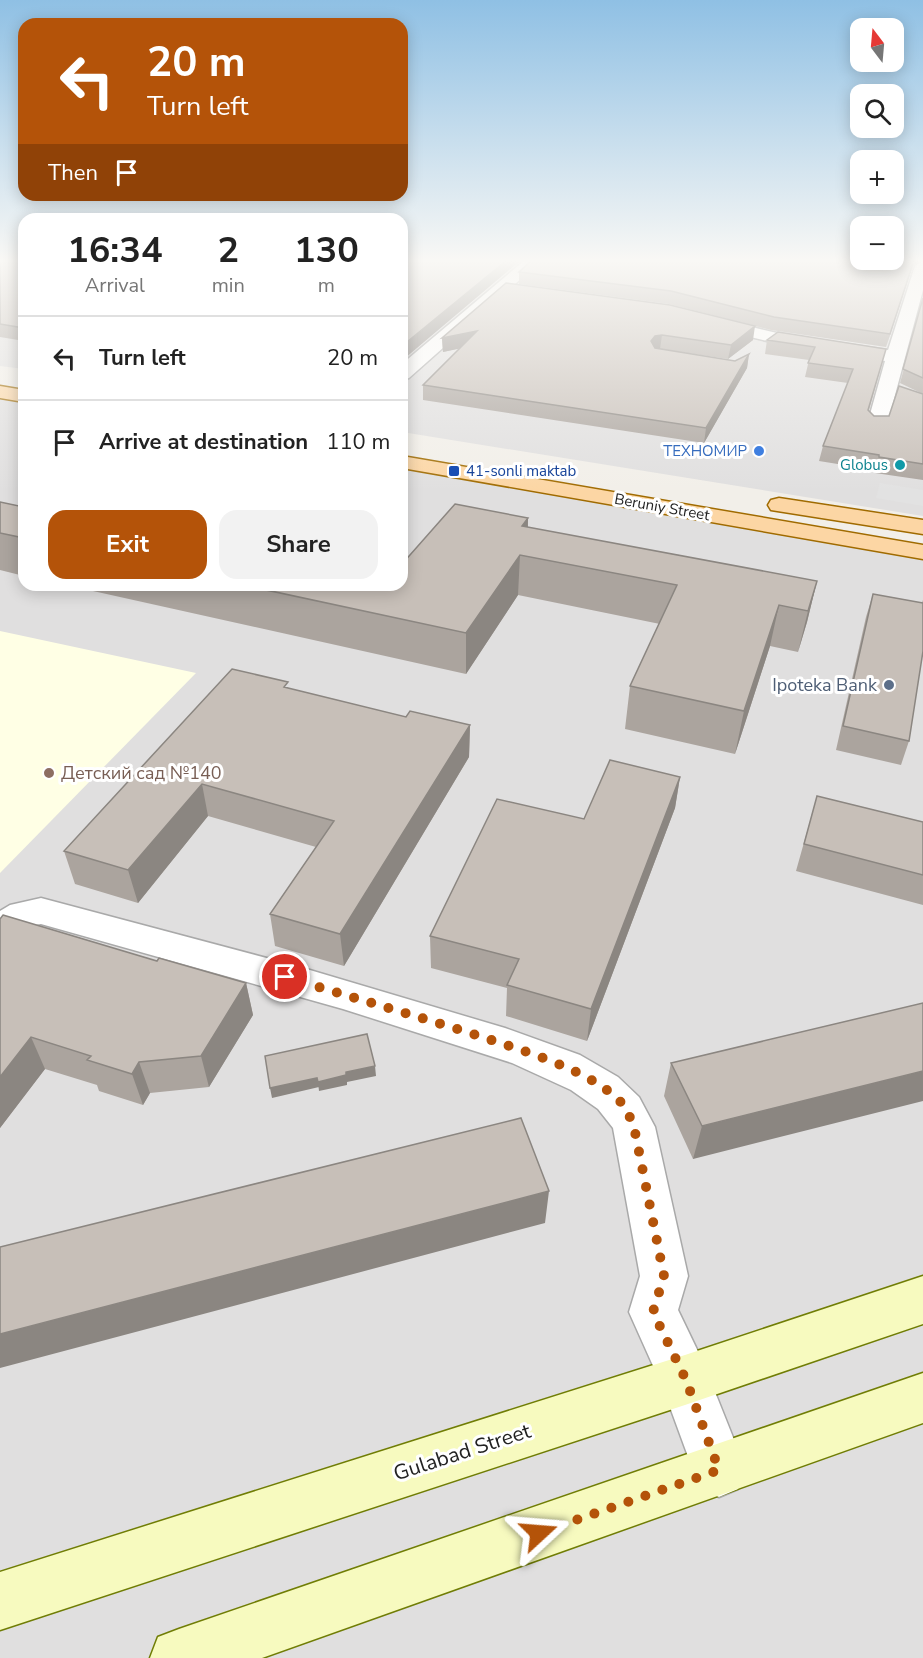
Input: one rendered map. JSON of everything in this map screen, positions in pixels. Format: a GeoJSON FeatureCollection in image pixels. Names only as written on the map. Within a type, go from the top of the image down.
{"type":"FeatureCollection","features":[{"type":"Feature","properties":{"kind":"main road"},"geometry":{"type":"LineString","coordinates":[[0,375],[18,378]]}},
{"type":"Feature","properties":{"kind":"main road"},"geometry":{"type":"LineString","coordinates":[[0,392],[18,395]]}},
{"type":"Feature","properties":{"kind":"main road","name":"Beruniy Street"},"geometry":{"type":"LineString","coordinates":[[408,445],[923,526]]}},
{"type":"Feature","properties":{"kind":"main road","name":"Beruniy Street"},"geometry":{"type":"LineString","coordinates":[[408,463],[923,552]]}},
{"type":"Feature","properties":{"kind":"street"},"geometry":{"type":"LineString","coordinates":[[408,369],[445,337]]}},
{"type":"Feature","properties":{"kind":"street"},"geometry":{"type":"LineString","coordinates":[[754,350],[771,337]]}},
{"type":"Feature","properties":{"kind":"street"},"geometry":{"type":"LineString","coordinates":[[774,337],[794,340]]}},
{"type":"Feature","properties":{"kind":"street"},"geometry":{"type":"LineString","coordinates":[[877,425],[897,391],[895,357],[900,337]]}},
{"type":"Feature","properties":{"kind":"street"},"geometry":{"type":"LineString","coordinates":[[816,344],[895,357]]}},
{"type":"Feature","properties":{"kind":"street"},"geometry":{"type":"LineString","coordinates":[[408,353],[425,355]]}},
{"type":"Feature","properties":{"kind":"street"},"geometry":{"type":"LineString","coordinates":[[0,933],[14,916],[25,912],[41,911],[396,1009],[531,1053],[580,1075],[603,1089],[624,1106],[634,1127],[664,1276],[653,1312],[686,1380],[719,1470]]}},
{"type":"Feature","properties":{"kind":"street","name":"Gulabad Street"},"geometry":{"type":"LineString","coordinates":[[0,1601],[686,1380],[923,1300]]}},
{"type":"Feature","properties":{"kind":"street"},"geometry":{"type":"LineString","coordinates":[[179,1658],[923,1398]]}},
{"type":"Feature","properties":{"kind":"shaded area"},"geometry":{"type":"Polygon","coordinates":[[[0,337],[18,337],[18,368],[0,366],[0,337]]]}},
{"type":"Feature","properties":{"kind":"shaded area"},"geometry":{"type":"Polygon","coordinates":[[[408,337],[923,337],[923,516],[408,433],[408,337]]]}},
{"type":"Feature","properties":{"kind":"shaded area"},"geometry":{"type":"Polygon","coordinates":[[[0,392],[18,395],[18,591],[408,591],[408,463],[923,552],[923,1658],[0,1658],[0,392]]]}},
{"type":"Feature","properties":{"kind":"shaded area"},"geometry":{"type":"Polygon","coordinates":[[[880,483],[923,490],[923,506],[876,498],[880,483]]]}},
{"type":"Feature","properties":{"kind":"shaded area","name":"Детский сад №140"},"geometry":{"type":"Polygon","coordinates":[[[0,631],[196,673],[0,873],[0,631]]]}},
{"type":"Feature","properties":{"kind":"building"},"geometry":{"type":"Polygon","coordinates":[[[471,337],[654,337],[651,341],[655,348],[735,361],[749,354],[706,428],[423,385],[471,337]]]}},
{"type":"Feature","properties":{"kind":"building"},"geometry":{"type":"Polygon","coordinates":[[[678,337],[741,337],[731,345],[678,337]]]}},
{"type":"Feature","properties":{"kind":"building"},"geometry":{"type":"Polygon","coordinates":[[[771,337],[812,337],[886,349],[868,410],[874,416],[889,416],[899,386],[923,394],[923,464],[823,446],[853,369],[808,363],[815,347],[767,340],[771,337]]]}},
{"type":"Feature","properties":{"kind":"building"},"geometry":{"type":"Polygon","coordinates":[[[912,337],[923,337],[923,378],[903,369],[912,337]]]}},
{"type":"Feature","properties":{"kind":"building"},"geometry":{"type":"Polygon","coordinates":[[[0,502],[18,506],[18,537],[0,533],[0,502]]]}},
{"type":"Feature","properties":{"kind":"building"},"geometry":{"type":"Polygon","coordinates":[[[455,504],[528,518],[522,526],[817,581],[808,611],[779,605],[744,711],[630,686],[677,585],[520,555],[466,633],[271,591],[408,591],[408,557],[455,504]]]}},
{"type":"Feature","properties":{"kind":"building"},"geometry":{"type":"Polygon","coordinates":[[[873,594],[923,603],[923,651],[909,741],[843,726],[873,594]]]}},
{"type":"Feature","properties":{"kind":"building"},"geometry":{"type":"Polygon","coordinates":[[[232,669],[288,682],[284,687],[406,717],[410,711],[470,725],[340,934],[270,914],[334,821],[202,784],[128,870],[64,851],[232,669]]]}},
{"type":"Feature","properties":{"kind":"building"},"geometry":{"type":"Polygon","coordinates":[[[610,760],[680,777],[591,1009],[507,985],[519,959],[430,936],[497,799],[584,819],[610,760]]]}},
{"type":"Feature","properties":{"kind":"building"},"geometry":{"type":"Polygon","coordinates":[[[817,796],[923,822],[923,875],[804,844],[817,796]]]}},
{"type":"Feature","properties":{"kind":"building"},"geometry":{"type":"Polygon","coordinates":[[[3,915],[157,961],[159,958],[246,983],[201,1056],[139,1062],[132,1074],[87,1060],[91,1056],[31,1037],[0,1077],[0,919],[3,915]]]}},
{"type":"Feature","properties":{"kind":"building"},"geometry":{"type":"Polygon","coordinates":[[[923,1003],[923,1071],[702,1126],[671,1063],[923,1003]]]}},
{"type":"Feature","properties":{"kind":"building"},"geometry":{"type":"Polygon","coordinates":[[[367,1034],[375,1066],[346,1072],[346,1075],[318,1082],[317,1078],[270,1088],[265,1056],[367,1034]]]}},
{"type":"Feature","properties":{"kind":"building"},"geometry":{"type":"Polygon","coordinates":[[[521,1118],[549,1191],[0,1334],[0,1247],[521,1118]]]}},
{"type":"Feature","properties":{"kind":"place","name":"ТЕХНОМИР"},"geometry":{"type":"Point","coordinates":[759,451]}},
{"type":"Feature","properties":{"kind":"place","name":"Globus"},"geometry":{"type":"Point","coordinates":[900,465]}},
{"type":"Feature","properties":{"kind":"place","name":"41-sonli maktab"},"geometry":{"type":"Point","coordinates":[454,471]}},
{"type":"Feature","properties":{"kind":"place","name":"Ipoteka Bank"},"geometry":{"type":"Point","coordinates":[889,685]}},
{"type":"Feature","properties":{"kind":"place","name":"Детский сад №140"},"geometry":{"type":"Point","coordinates":[49,773]}},
{"type":"Feature","properties":{"kind":"route"},"geometry":{"type":"LineString","coordinates":[[285,977],[396,1009],[531,1053],[580,1075],[603,1089],[624,1106],[634,1127],[664,1276],[653,1312],[686,1380],[719,1470],[539,1533]]}}]}
